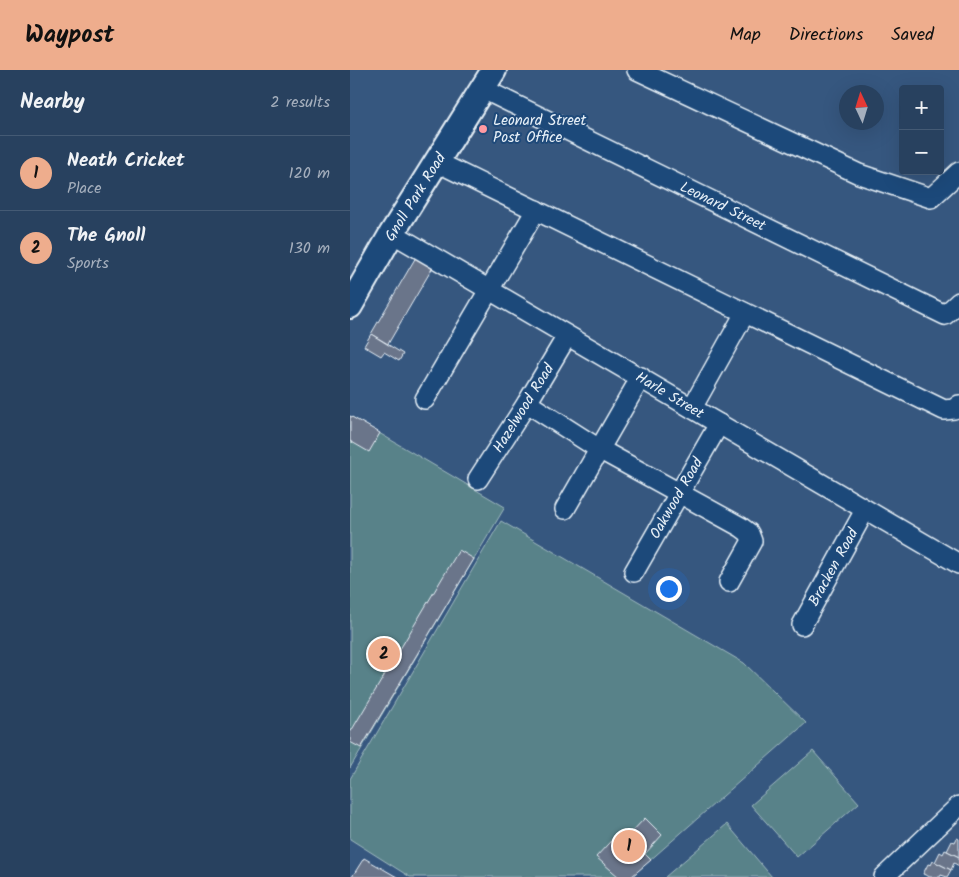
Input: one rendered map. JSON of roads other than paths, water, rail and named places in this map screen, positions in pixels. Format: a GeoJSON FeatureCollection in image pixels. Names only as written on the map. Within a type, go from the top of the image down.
{"type":"FeatureCollection","features":[{"type":"Feature","properties":{"kind":"main road","name":"Gnoll Park Road"},"geometry":{"type":"LineString","coordinates":[[354,291],[392,234],[488,79]]}},
{"type":"Feature","properties":{"kind":"street"},"geometry":{"type":"LineString","coordinates":[[637,70],[859,174],[931,198],[959,172]]}},
{"type":"Feature","properties":{"kind":"street","name":"Leonard Street"},"geometry":{"type":"LineString","coordinates":[[488,79],[945,315],[959,302]]}},
{"type":"Feature","properties":{"kind":"street"},"geometry":{"type":"LineString","coordinates":[[436,162],[944,410],[950,411],[959,405]]}},
{"type":"Feature","properties":{"kind":"street"},"geometry":{"type":"LineString","coordinates":[[425,399],[536,210]]}},
{"type":"Feature","properties":{"kind":"street","name":"Harle Street"},"geometry":{"type":"LineString","coordinates":[[392,234],[865,510],[955,556]]}},
{"type":"Feature","properties":{"kind":"street"},"geometry":{"type":"LineString","coordinates":[[692,408],[745,313]]}},
{"type":"Feature","properties":{"kind":"street","name":"Hazelwood Road"},"geometry":{"type":"LineString","coordinates":[[478,479],[567,336]]}},
{"type":"Feature","properties":{"kind":"street"},"geometry":{"type":"LineString","coordinates":[[565,508],[641,378]]}},
{"type":"Feature","properties":{"kind":"street"},"geometry":{"type":"LineString","coordinates":[[527,403],[598,449],[749,533],[752,541],[729,582]]}},
{"type":"Feature","properties":{"kind":"street","name":"Oakwood Road"},"geometry":{"type":"LineString","coordinates":[[634,572],[719,424]]}},
{"type":"Feature","properties":{"kind":"street","name":"Bracken Road"},"geometry":{"type":"LineString","coordinates":[[802,625],[865,510]]}},
{"type":"Feature","properties":{"kind":"street"},"geometry":{"type":"LineString","coordinates":[[884,877],[959,806]]}},
{"type":"Feature","properties":{"kind":"place","name":"Leonard Street Post Office"},"geometry":{"type":"Point","coordinates":[483,129]}},
{"type":"Feature","properties":{"kind":"place","name":"The Gnoll"},"geometry":{"type":"Point","coordinates":[384,654]}},
{"type":"Feature","properties":{"kind":"place","name":"Neath Cricket"},"geometry":{"type":"Point","coordinates":[629,846]}}]}
